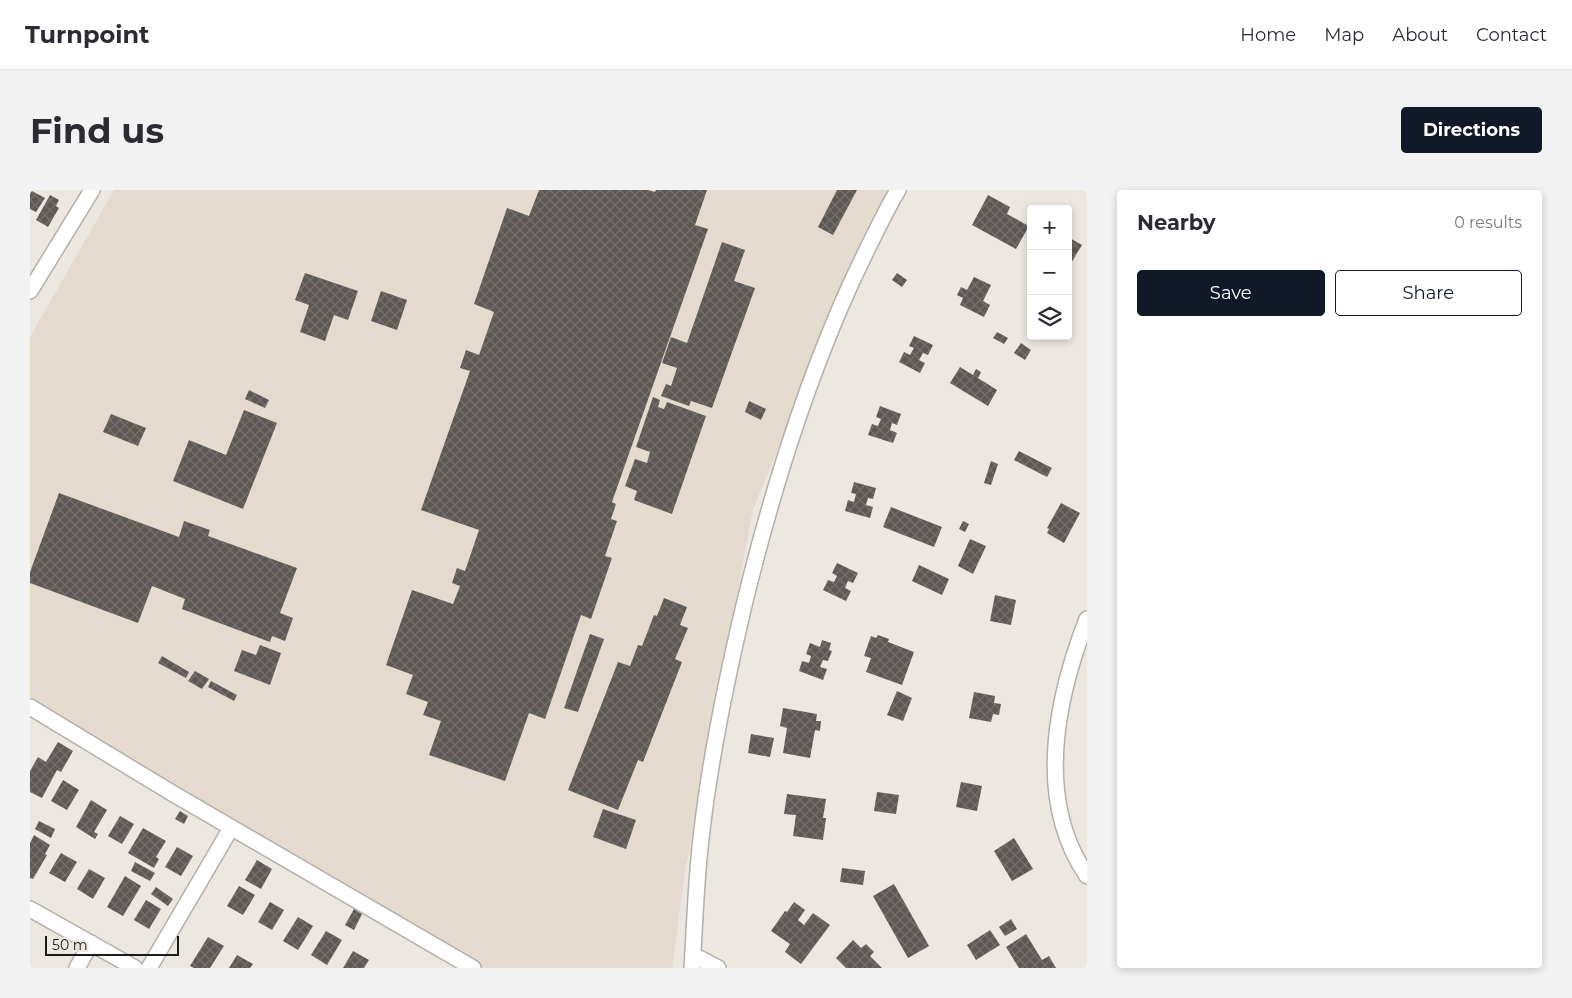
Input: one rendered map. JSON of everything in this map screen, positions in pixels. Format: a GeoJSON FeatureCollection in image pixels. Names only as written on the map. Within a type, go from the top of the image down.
{"type":"FeatureCollection","features":[{"type":"Feature","properties":{"kind":"street"},"geometry":{"type":"LineString","coordinates":[[30,291],[92,190]]}},
{"type":"Feature","properties":{"kind":"street"},"geometry":{"type":"LineString","coordinates":[[718,968],[692,962],[702,829],[724,689],[756,555],[784,456],[810,381],[839,310],[872,238],[898,190]]}},
{"type":"Feature","properties":{"kind":"street"},"geometry":{"type":"LineString","coordinates":[[1087,619],[1074,653],[1062,703],[1055,747],[1055,781],[1060,814],[1075,859],[1087,876]]}},
{"type":"Feature","properties":{"kind":"street"},"geometry":{"type":"LineString","coordinates":[[30,708],[231,828],[473,968]]}},
{"type":"Feature","properties":{"kind":"street"},"geometry":{"type":"LineString","coordinates":[[149,968],[231,828]]}},
{"type":"Feature","properties":{"kind":"street"},"geometry":{"type":"LineString","coordinates":[[30,909],[135,968]]}},
{"type":"Feature","properties":{"kind":"street"},"geometry":{"type":"LineString","coordinates":[[77,968],[91,943]]}},
{"type":"Feature","properties":{"kind":"shaded area"},"geometry":{"type":"Polygon","coordinates":[[[114,190],[887,190],[753,509],[685,872],[672,968],[483,968],[30,705],[30,337],[114,190]]]}},
{"type":"Feature","properties":{"kind":"building"},"geometry":{"type":"Polygon","coordinates":[[[30,190],[45,198],[36,212],[30,209],[30,190]]]}},
{"type":"Feature","properties":{"kind":"building"},"geometry":{"type":"Polygon","coordinates":[[[539,190],[648,190],[655,192],[656,190],[707,190],[695,225],[708,229],[612,502],[616,504],[611,519],[617,521],[605,556],[612,558],[591,619],[581,615],[545,719],[529,713],[505,781],[429,755],[441,721],[423,715],[428,702],[406,694],[413,675],[386,665],[412,590],[453,604],[460,586],[452,583],[457,568],[465,571],[479,530],[421,510],[470,371],[460,368],[466,350],[479,355],[494,312],[474,304],[507,208],[529,216],[539,190]]]}},
{"type":"Feature","properties":{"kind":"building"},"geometry":{"type":"Polygon","coordinates":[[[837,190],[857,190],[833,235],[818,227],[837,190]]]}},
{"type":"Feature","properties":{"kind":"building"},"geometry":{"type":"Polygon","coordinates":[[[50,195],[59,200],[56,206],[59,208],[48,227],[36,220],[50,195]]]}},
{"type":"Feature","properties":{"kind":"building"},"geometry":{"type":"Polygon","coordinates":[[[988,195],[1010,207],[1007,214],[1027,225],[1027,230],[1016,249],[972,225],[988,195]]]}},
{"type":"Feature","properties":{"kind":"building"},"geometry":{"type":"Polygon","coordinates":[[[1072,239],[1082,245],[1072,261],[1072,239]]]}},
{"type":"Feature","properties":{"kind":"building"},"geometry":{"type":"Polygon","coordinates":[[[722,242],[745,250],[734,281],[755,288],[712,408],[691,401],[689,406],[661,396],[666,384],[671,386],[677,368],[662,363],[671,337],[687,343],[722,242]]]}},
{"type":"Feature","properties":{"kind":"building"},"geometry":{"type":"Polygon","coordinates":[[[305,273],[358,291],[348,320],[334,315],[325,341],[300,332],[309,305],[295,300],[305,273]]]}},
{"type":"Feature","properties":{"kind":"building"},"geometry":{"type":"Polygon","coordinates":[[[897,273],[907,280],[902,287],[892,280],[897,273]]]}},
{"type":"Feature","properties":{"kind":"building"},"geometry":{"type":"Polygon","coordinates":[[[974,277],[991,285],[983,301],[990,305],[984,317],[960,305],[963,298],[957,295],[961,287],[967,290],[974,277]]]}},
{"type":"Feature","properties":{"kind":"building"},"geometry":{"type":"Polygon","coordinates":[[[381,291],[407,300],[397,330],[371,321],[381,291]]]}},
{"type":"Feature","properties":{"kind":"building"},"geometry":{"type":"Polygon","coordinates":[[[997,332],[1008,338],[1004,344],[993,338],[997,332]]]}},
{"type":"Feature","properties":{"kind":"building"},"geometry":{"type":"Polygon","coordinates":[[[914,336],[933,345],[928,355],[923,353],[919,360],[925,363],[920,373],[899,362],[904,352],[910,355],[914,348],[909,346],[914,336]]]}},
{"type":"Feature","properties":{"kind":"building"},"geometry":{"type":"Polygon","coordinates":[[[1021,343],[1031,350],[1025,360],[1014,353],[1021,343]]]}},
{"type":"Feature","properties":{"kind":"building"},"geometry":{"type":"Polygon","coordinates":[[[960,367],[973,375],[976,369],[981,372],[978,378],[997,390],[988,406],[950,383],[960,367]]]}},
{"type":"Feature","properties":{"kind":"building"},"geometry":{"type":"Polygon","coordinates":[[[249,390],[269,400],[265,408],[245,399],[249,390]]]}},
{"type":"Feature","properties":{"kind":"building"},"geometry":{"type":"Polygon","coordinates":[[[653,397],[660,400],[658,407],[664,409],[667,402],[706,416],[672,514],[634,500],[637,491],[625,486],[635,459],[647,463],[650,452],[636,447],[653,397]]]}},
{"type":"Feature","properties":{"kind":"building"},"geometry":{"type":"Polygon","coordinates":[[[749,401],[766,409],[761,420],[745,412],[749,401]]]}},
{"type":"Feature","properties":{"kind":"building"},"geometry":{"type":"Polygon","coordinates":[[[880,406],[901,414],[897,425],[892,423],[890,430],[897,433],[893,443],[868,435],[872,424],[878,426],[881,419],[876,417],[880,406]]]}},
{"type":"Feature","properties":{"kind":"building"},"geometry":{"type":"Polygon","coordinates":[[[244,410],[277,423],[243,509],[173,481],[189,440],[226,455],[244,410]]]}},
{"type":"Feature","properties":{"kind":"building"},"geometry":{"type":"Polygon","coordinates":[[[111,414],[146,428],[138,446],[103,432],[111,414]]]}},
{"type":"Feature","properties":{"kind":"building"},"geometry":{"type":"Polygon","coordinates":[[[1019,451],[1052,468],[1047,477],[1014,460],[1019,451]]]}},
{"type":"Feature","properties":{"kind":"building"},"geometry":{"type":"Polygon","coordinates":[[[991,461],[998,464],[991,485],[984,483],[991,461]]]}},
{"type":"Feature","properties":{"kind":"building"},"geometry":{"type":"Polygon","coordinates":[[[854,482],[876,488],[873,499],[868,498],[866,505],[873,507],[870,518],[845,511],[848,500],[854,502],[856,494],[851,493],[854,482]]]}},
{"type":"Feature","properties":{"kind":"building"},"geometry":{"type":"Polygon","coordinates":[[[59,493],[179,537],[184,521],[210,530],[208,536],[297,568],[280,613],[293,618],[285,641],[272,636],[270,642],[182,609],[185,599],[152,586],[138,623],[30,583],[30,572],[59,493]]]}},
{"type":"Feature","properties":{"kind":"building"},"geometry":{"type":"Polygon","coordinates":[[[1061,503],[1080,513],[1064,543],[1047,533],[1049,529],[1047,528],[1061,503]]]}},
{"type":"Feature","properties":{"kind":"building"},"geometry":{"type":"Polygon","coordinates":[[[891,507],[942,527],[934,547],[883,527],[891,507]]]}},
{"type":"Feature","properties":{"kind":"building"},"geometry":{"type":"Polygon","coordinates":[[[963,521],[969,524],[965,532],[959,529],[963,521]]]}},
{"type":"Feature","properties":{"kind":"building"},"geometry":{"type":"Polygon","coordinates":[[[970,539],[986,546],[973,574],[958,566],[970,539]]]}},
{"type":"Feature","properties":{"kind":"building"},"geometry":{"type":"Polygon","coordinates":[[[837,563],[858,573],[853,583],[848,581],[845,588],[851,591],[846,601],[823,590],[828,580],[834,582],[837,576],[832,573],[837,563]]]}},
{"type":"Feature","properties":{"kind":"building"},"geometry":{"type":"Polygon","coordinates":[[[919,565],[949,579],[942,595],[912,581],[919,565]]]}},
{"type":"Feature","properties":{"kind":"building"},"geometry":{"type":"Polygon","coordinates":[[[995,595],[1016,600],[1011,625],[990,621],[995,595]]]}},
{"type":"Feature","properties":{"kind":"building"},"geometry":{"type":"Polygon","coordinates":[[[664,598],[687,607],[680,625],[688,628],[675,659],[682,662],[643,762],[638,760],[618,810],[568,790],[618,662],[630,666],[638,645],[642,646],[654,615],[657,616],[664,598]]]}},
{"type":"Feature","properties":{"kind":"building"},"geometry":{"type":"Polygon","coordinates":[[[590,634],[604,639],[578,712],[564,708],[590,634]]]}},
{"type":"Feature","properties":{"kind":"building"},"geometry":{"type":"Polygon","coordinates":[[[878,635],[889,639],[888,642],[914,652],[902,685],[866,672],[871,658],[864,656],[871,636],[876,638],[878,635]]]}},
{"type":"Feature","properties":{"kind":"building"},"geometry":{"type":"Polygon","coordinates":[[[822,640],[831,643],[829,650],[832,651],[828,661],[823,660],[820,667],[827,669],[823,680],[799,671],[802,661],[809,663],[811,656],[806,654],[810,643],[820,647],[822,640]]]}},
{"type":"Feature","properties":{"kind":"building"},"geometry":{"type":"Polygon","coordinates":[[[260,645],[281,653],[270,685],[234,671],[242,650],[256,655],[260,645]]]}},
{"type":"Feature","properties":{"kind":"building"},"geometry":{"type":"Polygon","coordinates":[[[162,656],[189,672],[186,678],[158,663],[162,656]]]}},
{"type":"Feature","properties":{"kind":"building"},"geometry":{"type":"Polygon","coordinates":[[[195,671],[209,679],[202,689],[188,681],[195,671]]]}},
{"type":"Feature","properties":{"kind":"building"},"geometry":{"type":"Polygon","coordinates":[[[211,681],[237,695],[234,701],[208,687],[211,681]]]}},
{"type":"Feature","properties":{"kind":"building"},"geometry":{"type":"Polygon","coordinates":[[[897,691],[912,698],[903,721],[887,715],[897,691]]]}},
{"type":"Feature","properties":{"kind":"building"},"geometry":{"type":"Polygon","coordinates":[[[974,692],[995,696],[994,703],[1001,704],[999,715],[993,714],[991,722],[969,718],[974,692]]]}},
{"type":"Feature","properties":{"kind":"building"},"geometry":{"type":"Polygon","coordinates":[[[783,708],[817,714],[816,721],[821,721],[820,731],[815,730],[810,758],[783,753],[787,728],[780,726],[783,708]]]}},
{"type":"Feature","properties":{"kind":"building"},"geometry":{"type":"Polygon","coordinates":[[[751,734],[774,738],[770,757],[748,753],[751,734]]]}},
{"type":"Feature","properties":{"kind":"building"},"geometry":{"type":"Polygon","coordinates":[[[58,742],[73,751],[61,772],[57,770],[42,798],[30,792],[30,771],[38,757],[46,762],[58,742]]]}},
{"type":"Feature","properties":{"kind":"building"},"geometry":{"type":"Polygon","coordinates":[[[63,780],[79,790],[67,810],[51,801],[63,780]]]}},
{"type":"Feature","properties":{"kind":"building"},"geometry":{"type":"Polygon","coordinates":[[[961,782],[982,786],[977,811],[956,807],[961,782]]]}},
{"type":"Feature","properties":{"kind":"building"},"geometry":{"type":"Polygon","coordinates":[[[877,792],[899,795],[896,814],[874,811],[877,792]]]}},
{"type":"Feature","properties":{"kind":"building"},"geometry":{"type":"Polygon","coordinates":[[[787,794],[826,799],[823,818],[826,818],[823,840],[793,836],[796,815],[784,814],[787,794]]]}},
{"type":"Feature","properties":{"kind":"building"},"geometry":{"type":"Polygon","coordinates":[[[91,800],[107,810],[94,832],[98,834],[95,839],[76,827],[91,800]]]}},
{"type":"Feature","properties":{"kind":"building"},"geometry":{"type":"Polygon","coordinates":[[[603,809],[636,820],[626,849],[593,837],[603,809]]]}},
{"type":"Feature","properties":{"kind":"building"},"geometry":{"type":"Polygon","coordinates":[[[180,811],[188,816],[184,824],[175,819],[180,811]]]}},
{"type":"Feature","properties":{"kind":"building"},"geometry":{"type":"Polygon","coordinates":[[[120,816],[134,824],[122,844],[108,836],[120,816]]]}},
{"type":"Feature","properties":{"kind":"building"},"geometry":{"type":"Polygon","coordinates":[[[39,821],[55,829],[51,838],[35,829],[39,821]]]}},
{"type":"Feature","properties":{"kind":"building"},"geometry":{"type":"Polygon","coordinates":[[[143,828],[166,841],[156,857],[159,859],[154,868],[128,853],[143,828]]]}},
{"type":"Feature","properties":{"kind":"building"},"geometry":{"type":"Polygon","coordinates":[[[34,835],[50,845],[45,854],[47,855],[33,879],[30,878],[30,843],[34,835]]]}},
{"type":"Feature","properties":{"kind":"building"},"geometry":{"type":"Polygon","coordinates":[[[1014,838],[1033,869],[1012,881],[994,851],[1014,838]]]}},
{"type":"Feature","properties":{"kind":"building"},"geometry":{"type":"Polygon","coordinates":[[[177,847],[193,856],[181,876],[165,867],[177,847]]]}},
{"type":"Feature","properties":{"kind":"building"},"geometry":{"type":"Polygon","coordinates":[[[61,853],[77,862],[65,882],[49,873],[61,853]]]}},
{"type":"Feature","properties":{"kind":"building"},"geometry":{"type":"Polygon","coordinates":[[[257,860],[272,869],[261,889],[245,880],[257,860]]]}},
{"type":"Feature","properties":{"kind":"building"},"geometry":{"type":"Polygon","coordinates":[[[135,862],[155,873],[150,881],[131,871],[135,862]]]}},
{"type":"Feature","properties":{"kind":"building"},"geometry":{"type":"Polygon","coordinates":[[[842,868],[865,871],[863,885],[840,882],[842,868]]]}},
{"type":"Feature","properties":{"kind":"building"},"geometry":{"type":"Polygon","coordinates":[[[89,869],[105,878],[93,899],[77,889],[89,869]]]}},
{"type":"Feature","properties":{"kind":"building"},"geometry":{"type":"Polygon","coordinates":[[[125,876],[141,886],[123,916],[107,907],[125,876]]]}},
{"type":"Feature","properties":{"kind":"building"},"geometry":{"type":"Polygon","coordinates":[[[894,884],[929,946],[908,958],[873,896],[894,884]]]}},
{"type":"Feature","properties":{"kind":"building"},"geometry":{"type":"Polygon","coordinates":[[[239,886],[255,895],[243,915],[227,906],[239,886]]]}},
{"type":"Feature","properties":{"kind":"building"},"geometry":{"type":"Polygon","coordinates":[[[156,887],[173,899],[168,906],[151,894],[156,887]]]}},
{"type":"Feature","properties":{"kind":"building"},"geometry":{"type":"Polygon","coordinates":[[[146,900],[161,909],[149,929],[134,920],[146,900]]]}},
{"type":"Feature","properties":{"kind":"building"},"geometry":{"type":"Polygon","coordinates":[[[270,902],[284,910],[272,930],[258,922],[270,902]]]}},
{"type":"Feature","properties":{"kind":"building"},"geometry":{"type":"Polygon","coordinates":[[[794,902],[805,910],[798,920],[804,925],[813,913],[830,925],[801,964],[785,952],[790,944],[771,931],[794,902]]]}},
{"type":"Feature","properties":{"kind":"building"},"geometry":{"type":"Polygon","coordinates":[[[354,909],[362,914],[354,930],[345,925],[354,909]]]}},
{"type":"Feature","properties":{"kind":"building"},"geometry":{"type":"Polygon","coordinates":[[[298,917],[313,926],[298,950],[283,941],[298,917]]]}},
{"type":"Feature","properties":{"kind":"building"},"geometry":{"type":"Polygon","coordinates":[[[1011,919],[1017,929],[1005,936],[999,927],[1011,919]]]}},
{"type":"Feature","properties":{"kind":"building"},"geometry":{"type":"Polygon","coordinates":[[[990,930],[1000,945],[976,960],[967,945],[990,930]]]}},
{"type":"Feature","properties":{"kind":"building"},"geometry":{"type":"Polygon","coordinates":[[[326,931],[342,940],[327,965],[311,955],[326,931]]]}},
{"type":"Feature","properties":{"kind":"building"},"geometry":{"type":"Polygon","coordinates":[[[1026,934],[1042,960],[1049,956],[1056,968],[1019,968],[1006,947],[1026,934]]]}},
{"type":"Feature","properties":{"kind":"building"},"geometry":{"type":"Polygon","coordinates":[[[208,937],[224,946],[210,968],[194,968],[190,966],[208,937]]]}},
{"type":"Feature","properties":{"kind":"building"},"geometry":{"type":"Polygon","coordinates":[[[853,940],[861,948],[866,944],[874,952],[870,956],[882,968],[846,968],[836,958],[853,940]]]}},
{"type":"Feature","properties":{"kind":"building"},"geometry":{"type":"Polygon","coordinates":[[[353,951],[369,960],[364,968],[343,968],[353,951]]]}},
{"type":"Feature","properties":{"kind":"building"},"geometry":{"type":"Polygon","coordinates":[[[237,955],[253,964],[250,968],[229,968],[237,955]]]}}]}
